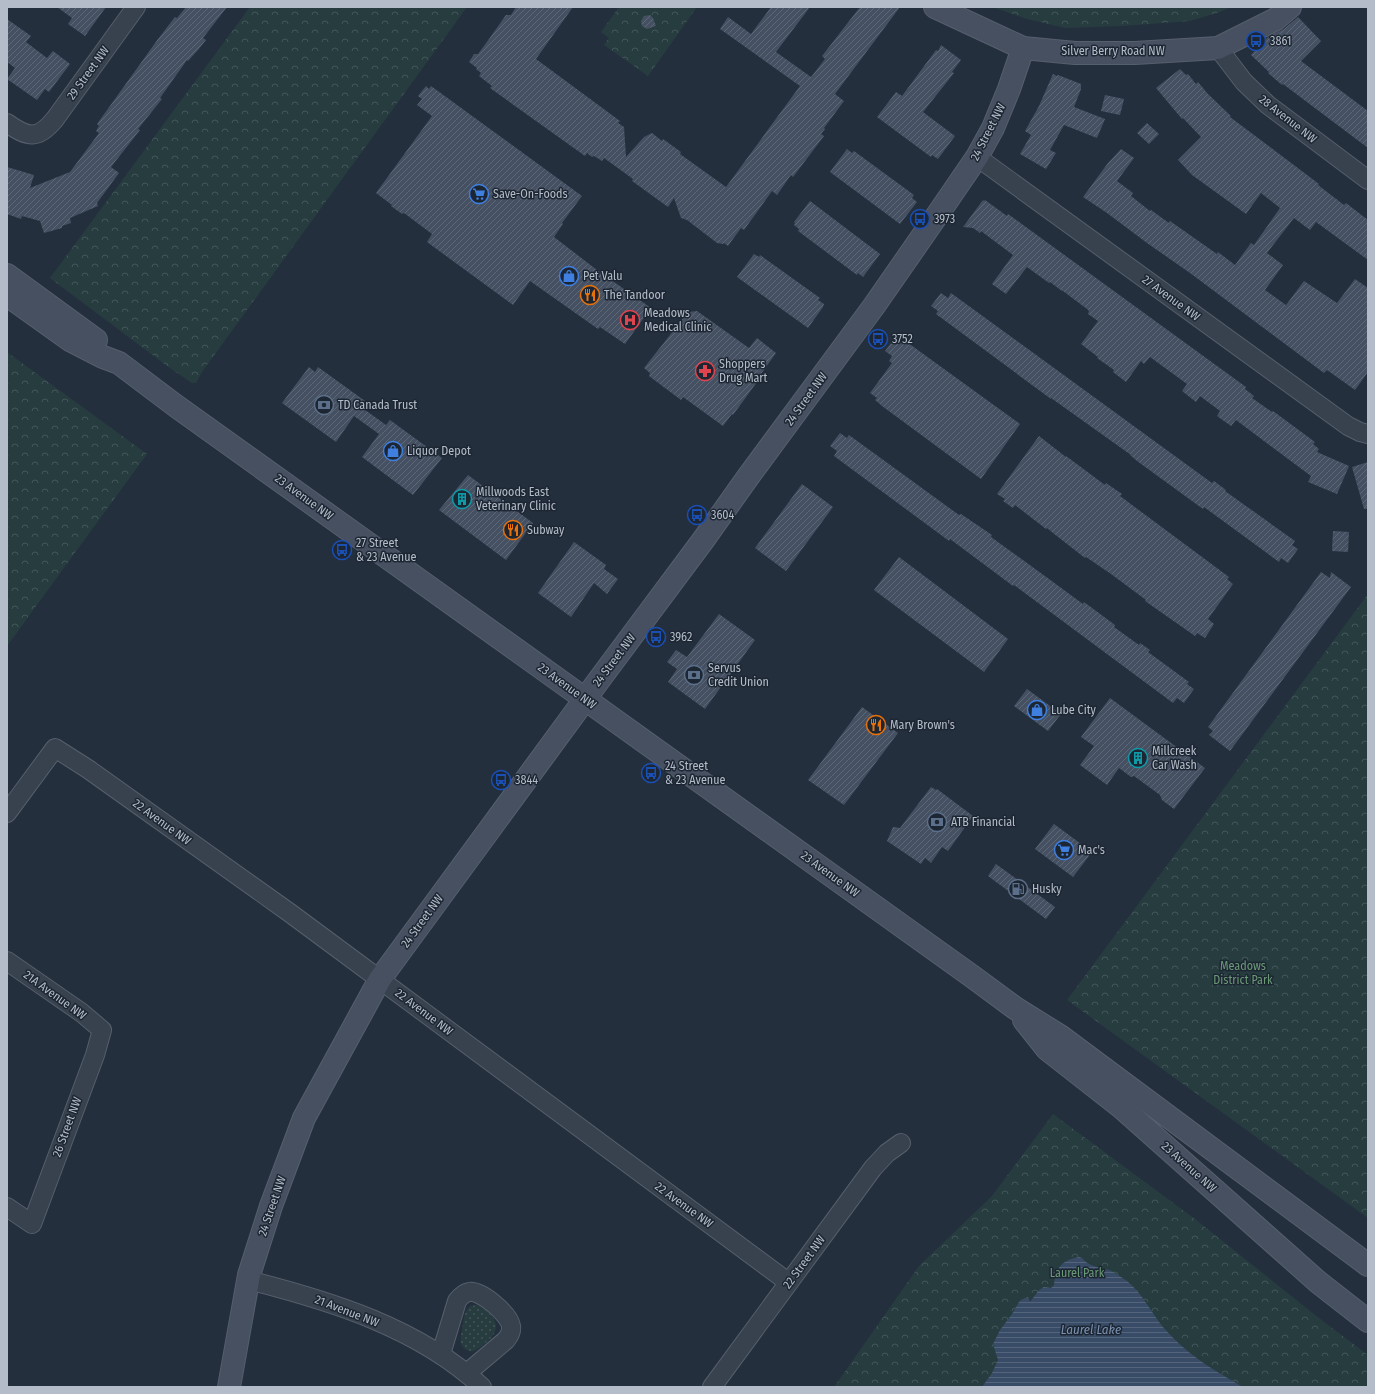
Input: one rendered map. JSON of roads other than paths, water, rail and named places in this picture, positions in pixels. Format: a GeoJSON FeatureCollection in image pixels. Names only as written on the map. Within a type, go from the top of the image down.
{"type":"FeatureCollection","features":[{"type":"Feature","properties":{"kind":"main road","name":"Silver Berry Road NW"},"geometry":{"type":"LineString","coordinates":[[935,7],[1023,48],[1075,53],[1135,53],[1218,48],[1276,19],[1290,7]]}},
{"type":"Feature","properties":{"kind":"main road","name":"24 Street NW"},"geometry":{"type":"LineString","coordinates":[[229,1387],[248,1280],[270,1206],[304,1118],[380,979],[874,306],[977,157],[993,128],[1009,89],[1023,48]]}},
{"type":"Feature","properties":{"kind":"main road","name":"23 Avenue NW"},"geometry":{"type":"LineString","coordinates":[[7,275],[113,353],[119,363]]}},
{"type":"Feature","properties":{"kind":"main road","name":"23 Avenue NW"},"geometry":{"type":"LineString","coordinates":[[7,295],[70,340],[103,357],[119,363],[176,406],[1015,1008],[1060,1036],[1368,1265]]}},
{"type":"Feature","properties":{"kind":"main road","name":"23 Avenue NW"},"geometry":{"type":"LineString","coordinates":[[1015,1008],[1047,1049],[1121,1107],[1282,1251],[1342,1302],[1368,1321]]}},
{"type":"Feature","properties":{"kind":"main road"},"geometry":{"type":"LineString","coordinates":[[1342,1302],[1368,1316]]}},
{"type":"Feature","properties":{"kind":"street","name":"29 Street NW"},"geometry":{"type":"LineString","coordinates":[[7,123],[28,134],[36,135],[44,131],[55,119],[136,7]]}},
{"type":"Feature","properties":{"kind":"street","name":"28 Avenue NW"},"geometry":{"type":"LineString","coordinates":[[1218,48],[1244,82],[1268,105],[1368,180]]}},
{"type":"Feature","properties":{"kind":"street","name":"27 Avenue NW"},"geometry":{"type":"LineString","coordinates":[[977,157],[1348,426],[1368,434]]}},
{"type":"Feature","properties":{"kind":"street","name":"22 Avenue NW"},"geometry":{"type":"LineString","coordinates":[[7,813],[56,748],[113,787],[380,979],[788,1282]]}},
{"type":"Feature","properties":{"kind":"street","name":"21A Avenue NW"},"geometry":{"type":"LineString","coordinates":[[7,960],[82,1013],[102,1030]]}},
{"type":"Feature","properties":{"kind":"street","name":"26 Street NW"},"geometry":{"type":"LineString","coordinates":[[7,1207],[32,1224],[95,1055],[102,1030]]}},
{"type":"Feature","properties":{"kind":"street","name":"22 Street NW"},"geometry":{"type":"LineString","coordinates":[[712,1387],[873,1168],[887,1153],[901,1143]]}},
{"type":"Feature","properties":{"kind":"street","name":"21 Avenue NW"},"geometry":{"type":"LineString","coordinates":[[248,1280],[304,1294],[350,1310],[405,1335],[441,1354],[467,1373],[482,1387]]}},
{"type":"Feature","properties":{"kind":"street"},"geometry":{"type":"LineString","coordinates":[[441,1354],[457,1301],[462,1295],[469,1292],[479,1293],[484,1296],[507,1318],[511,1324],[510,1334],[506,1340],[467,1373]]}},
{"type":"Feature","properties":{"kind":"water","name":"Laurel Lake"},"geometry":{"type":"Polygon","coordinates":[[[1079,1257],[1091,1265],[1111,1271],[1127,1281],[1142,1297],[1163,1327],[1181,1345],[1210,1367],[1243,1387],[982,1387],[992,1373],[998,1360],[993,1344],[1000,1330],[1019,1302],[1028,1297],[1030,1302],[1039,1290],[1044,1287],[1051,1288],[1054,1285],[1056,1274],[1060,1266],[1068,1260],[1079,1257]]]}},
{"type":"Feature","properties":{"kind":"place","name":"3861"},"geometry":{"type":"Point","coordinates":[1256,41]}},
{"type":"Feature","properties":{"kind":"place","name":"Save-On-Foods"},"geometry":{"type":"Point","coordinates":[479,194]}},
{"type":"Feature","properties":{"kind":"place","name":"3973"},"geometry":{"type":"Point","coordinates":[920,219]}},
{"type":"Feature","properties":{"kind":"place","name":"Pet Valu"},"geometry":{"type":"Point","coordinates":[569,276]}},
{"type":"Feature","properties":{"kind":"place","name":"The Tandoor"},"geometry":{"type":"Point","coordinates":[590,295]}},
{"type":"Feature","properties":{"kind":"place","name":"Meadows Medical Clinic"},"geometry":{"type":"Point","coordinates":[630,320]}},
{"type":"Feature","properties":{"kind":"place","name":"3752"},"geometry":{"type":"Point","coordinates":[878,339]}},
{"type":"Feature","properties":{"kind":"place","name":"Shoppers Drug Mart"},"geometry":{"type":"Point","coordinates":[705,371]}},
{"type":"Feature","properties":{"kind":"place","name":"TD Canada Trust"},"geometry":{"type":"Point","coordinates":[324,405]}},
{"type":"Feature","properties":{"kind":"place","name":"Liquor Depot"},"geometry":{"type":"Point","coordinates":[393,451]}},
{"type":"Feature","properties":{"kind":"place","name":"Millwoods East Veterinary Clinic"},"geometry":{"type":"Point","coordinates":[462,499]}},
{"type":"Feature","properties":{"kind":"place","name":"3604"},"geometry":{"type":"Point","coordinates":[697,515]}},
{"type":"Feature","properties":{"kind":"place","name":"Subway"},"geometry":{"type":"Point","coordinates":[513,530]}},
{"type":"Feature","properties":{"kind":"place","name":"27 Street & 23 Avenue"},"geometry":{"type":"Point","coordinates":[342,550]}},
{"type":"Feature","properties":{"kind":"place","name":"3962"},"geometry":{"type":"Point","coordinates":[656,637]}},
{"type":"Feature","properties":{"kind":"place","name":"Servus Credit Union"},"geometry":{"type":"Point","coordinates":[694,675]}},
{"type":"Feature","properties":{"kind":"place","name":"Lube City"},"geometry":{"type":"Point","coordinates":[1037,710]}},
{"type":"Feature","properties":{"kind":"place","name":"Mary Brown's"},"geometry":{"type":"Point","coordinates":[876,725]}},
{"type":"Feature","properties":{"kind":"place","name":"Millcreek Car Wash"},"geometry":{"type":"Point","coordinates":[1138,758]}},
{"type":"Feature","properties":{"kind":"place","name":"24 Street & 23 Avenue"},"geometry":{"type":"Point","coordinates":[651,773]}},
{"type":"Feature","properties":{"kind":"place","name":"3844"},"geometry":{"type":"Point","coordinates":[501,780]}},
{"type":"Feature","properties":{"kind":"place","name":"ATB Financial"},"geometry":{"type":"Point","coordinates":[937,822]}},
{"type":"Feature","properties":{"kind":"place","name":"Mac's"},"geometry":{"type":"Point","coordinates":[1064,850]}},
{"type":"Feature","properties":{"kind":"place","name":"Husky"},"geometry":{"type":"Point","coordinates":[1018,889]}},
{"type":"Feature","properties":{"kind":"park label","name":"Meadows District Park"},"geometry":{"type":"Point","coordinates":[1243,973]}},
{"type":"Feature","properties":{"kind":"park label","name":"Laurel Park"},"geometry":{"type":"Point","coordinates":[1077,1273]}}]}
